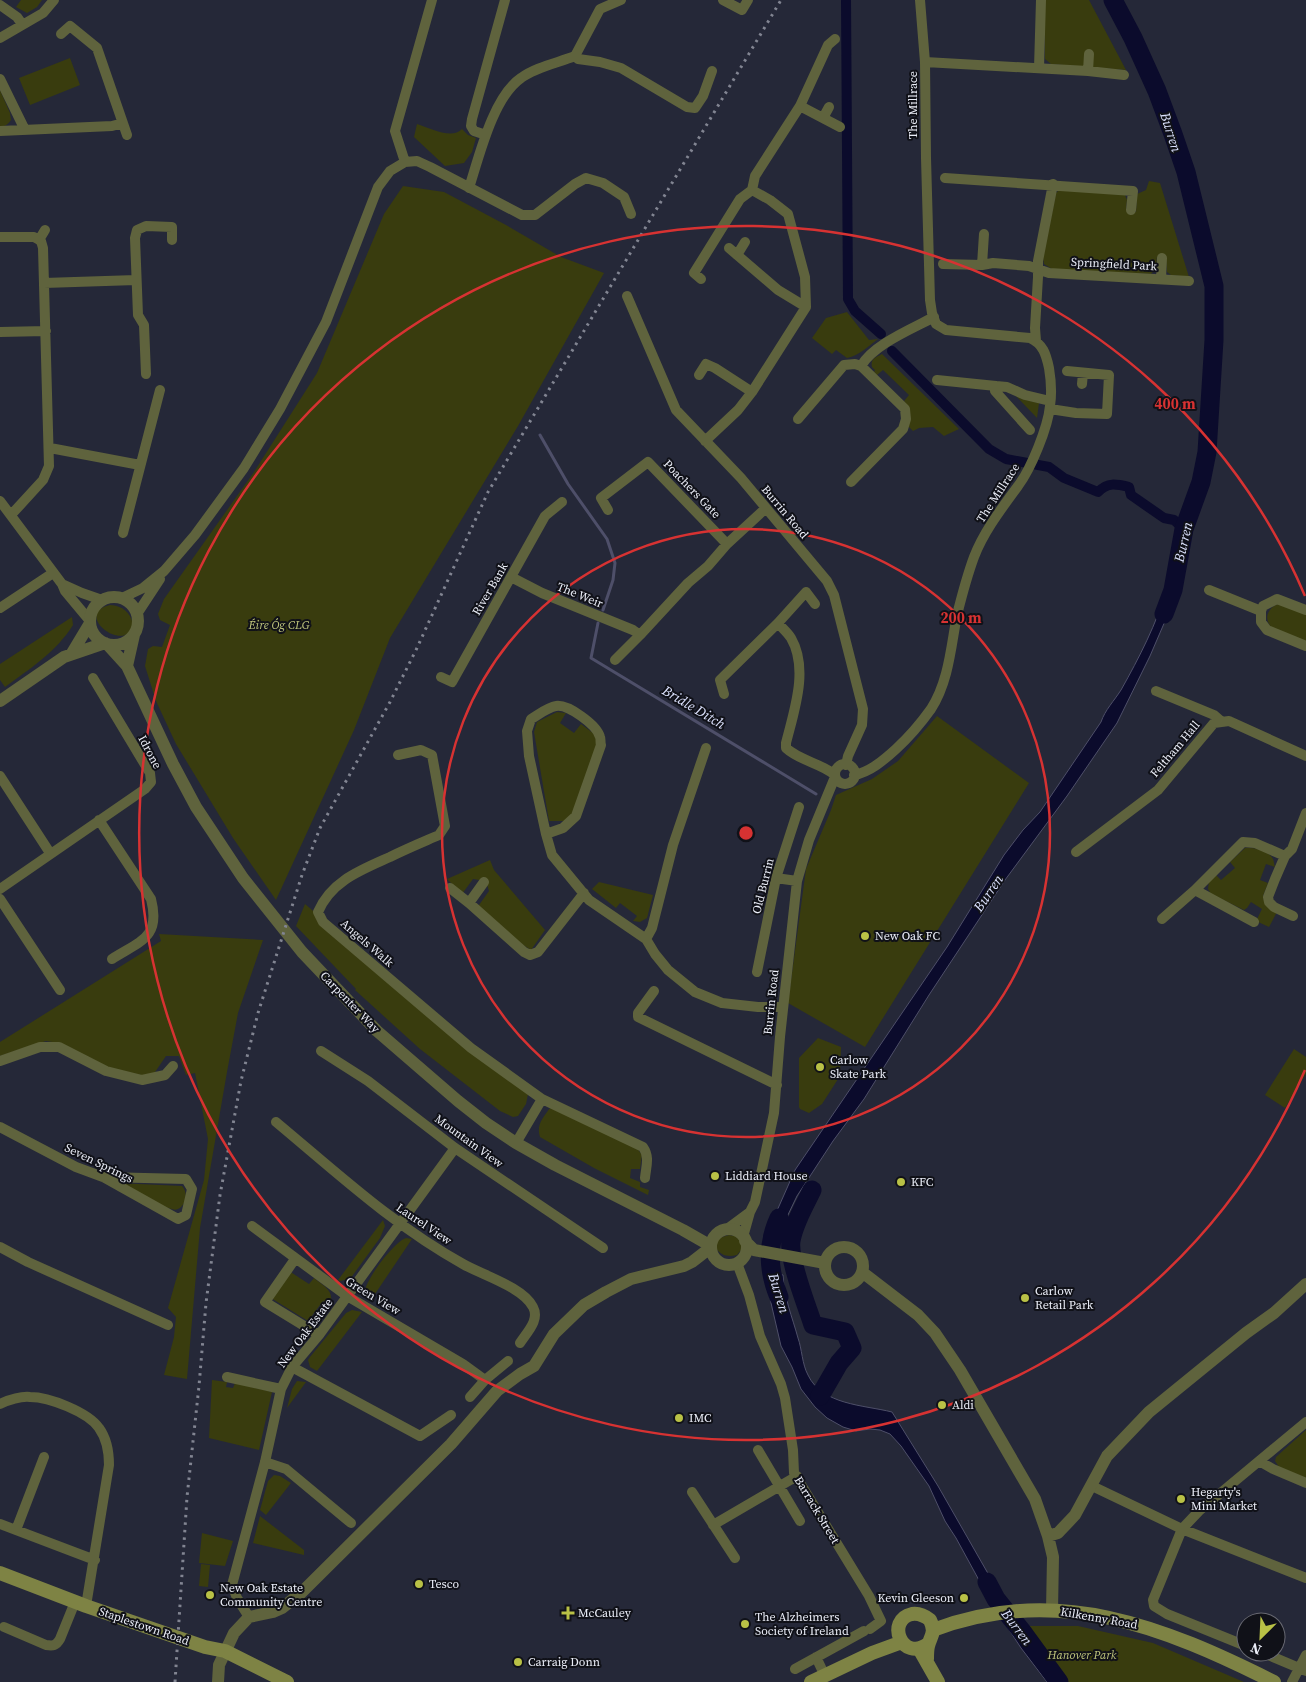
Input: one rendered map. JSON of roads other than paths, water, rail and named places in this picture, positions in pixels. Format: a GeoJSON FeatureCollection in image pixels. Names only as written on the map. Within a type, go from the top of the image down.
{"type":"FeatureCollection","features":[{"type":"Feature","properties":{"kind":"main road","name":"Staplestown Road"},"geometry":{"type":"LineString","coordinates":[[0,1573],[80,1604],[205,1647],[225,1651],[287,1682]]}},
{"type":"Feature","properties":{"kind":"main road","name":"Kilkenny Road"},"geometry":{"type":"LineString","coordinates":[[936,1625],[1024,1610],[1069,1611],[1107,1617],[1141,1625],[1194,1645],[1274,1682]]}},
{"type":"Feature","properties":{"kind":"main road"},"geometry":{"type":"LineString","coordinates":[[896,1641],[900,1624],[907,1616],[918,1614],[936,1625],[924,1651]]}},
{"type":"Feature","properties":{"kind":"main road"},"geometry":{"type":"LineString","coordinates":[[896,1641],[909,1648],[924,1651]]}},
{"type":"Feature","properties":{"kind":"main road"},"geometry":{"type":"LineString","coordinates":[[811,1682],[896,1641]]}},
{"type":"Feature","properties":{"kind":"main road"},"geometry":{"type":"LineString","coordinates":[[924,1651],[938,1682]]}},
{"type":"Feature","properties":{"kind":"street"},"geometry":{"type":"LineString","coordinates":[[0,38],[43,13],[54,0]]}},
{"type":"Feature","properties":{"kind":"street"},"geometry":{"type":"LineString","coordinates":[[405,162],[395,131],[432,0]]}},
{"type":"Feature","properties":{"kind":"street"},"geometry":{"type":"LineString","coordinates":[[486,135],[474,132],[471,126],[505,0]]}},
{"type":"Feature","properties":{"kind":"street"},"geometry":{"type":"LineString","coordinates":[[469,188],[486,135],[506,93],[521,78],[544,67],[575,56],[600,10],[622,0]]}},
{"type":"Feature","properties":{"kind":"street"},"geometry":{"type":"LineString","coordinates":[[723,0],[742,10],[748,0]]}},
{"type":"Feature","properties":{"kind":"street","name":"The Millrace"},"geometry":{"type":"LineString","coordinates":[[920,0],[925,62],[930,300],[934,317]]}},
{"type":"Feature","properties":{"kind":"street"},"geometry":{"type":"LineString","coordinates":[[1039,68],[1041,0]]}},
{"type":"Feature","properties":{"kind":"street"},"geometry":{"type":"LineString","coordinates":[[0,5],[18,17],[22,24]]}},
{"type":"Feature","properties":{"kind":"street"},"geometry":{"type":"LineString","coordinates":[[61,34],[70,26],[97,48],[127,135]]}},
{"type":"Feature","properties":{"kind":"street"},"geometry":{"type":"LineString","coordinates":[[701,278],[694,273],[740,199],[752,190],[755,176],[800,106],[828,45],[834,39]]}},
{"type":"Feature","properties":{"kind":"street"},"geometry":{"type":"LineString","coordinates":[[1088,71],[1089,54]]}},
{"type":"Feature","properties":{"kind":"street"},"geometry":{"type":"LineString","coordinates":[[575,56],[578,59],[600,62],[621,68],[686,107],[695,108],[703,96],[712,71]]}},
{"type":"Feature","properties":{"kind":"street","name":"The Millrace"},"geometry":{"type":"LineString","coordinates":[[925,62],[1088,71],[1124,75]]}},
{"type":"Feature","properties":{"kind":"street"},"geometry":{"type":"LineString","coordinates":[[0,79],[25,130]]}},
{"type":"Feature","properties":{"kind":"street"},"geometry":{"type":"LineString","coordinates":[[800,106],[840,127]]}},
{"type":"Feature","properties":{"kind":"street"},"geometry":{"type":"LineString","coordinates":[[823,118],[829,107]]}},
{"type":"Feature","properties":{"kind":"street"},"geometry":{"type":"LineString","coordinates":[[0,131],[112,126],[123,123]]}},
{"type":"Feature","properties":{"kind":"street"},"geometry":{"type":"LineString","coordinates":[[122,598],[143,588],[164,571],[196,535],[230,489],[280,409],[326,322],[378,186],[390,171],[405,162],[417,161],[522,215],[535,216],[575,184],[586,178],[603,183],[624,197],[631,214]]}},
{"type":"Feature","properties":{"kind":"street"},"geometry":{"type":"LineString","coordinates":[[945,178],[1133,190],[1132,210]]}},
{"type":"Feature","properties":{"kind":"street"},"geometry":{"type":"LineString","coordinates":[[1036,341],[1034,328],[1038,261],[1053,184]]}},
{"type":"Feature","properties":{"kind":"street"},"geometry":{"type":"LineString","coordinates":[[704,441],[738,410],[752,392],[806,307],[805,277],[788,214],[770,200],[752,190]]}},
{"type":"Feature","properties":{"kind":"street"},"geometry":{"type":"LineString","coordinates":[[146,374],[144,325],[138,315],[135,238],[137,230],[146,226],[172,227],[172,240]]}},
{"type":"Feature","properties":{"kind":"street"},"geometry":{"type":"LineString","coordinates":[[39,240],[45,230]]}},
{"type":"Feature","properties":{"kind":"street"},"geometry":{"type":"LineString","coordinates":[[982,265],[984,234]]}},
{"type":"Feature","properties":{"kind":"street"},"geometry":{"type":"LineString","coordinates":[[0,237],[34,237],[41,241],[43,248],[49,466],[42,480],[11,515]]}},
{"type":"Feature","properties":{"kind":"street"},"geometry":{"type":"LineString","coordinates":[[745,242],[733,251],[778,290],[806,307]]}},
{"type":"Feature","properties":{"kind":"street"},"geometry":{"type":"LineString","coordinates":[[1161,279],[1162,258]]}},
{"type":"Feature","properties":{"kind":"street","name":"Springfield Park"},"geometry":{"type":"LineString","coordinates":[[943,264],[982,265],[993,263],[1030,266],[1049,273],[1189,282]]}},
{"type":"Feature","properties":{"kind":"street"},"geometry":{"type":"LineString","coordinates":[[44,283],[136,280]]}},
{"type":"Feature","properties":{"kind":"street","name":"Burrin Road"},"geometry":{"type":"LineString","coordinates":[[627,296],[676,410],[741,478],[827,581],[834,595],[863,709],[862,725],[846,764]]}},
{"type":"Feature","properties":{"kind":"street"},"geometry":{"type":"LineString","coordinates":[[861,366],[866,358],[882,346],[934,317],[936,324],[946,330],[1030,338],[1036,341]]}},
{"type":"Feature","properties":{"kind":"street"},"geometry":{"type":"LineString","coordinates":[[0,332],[46,331]]}},
{"type":"Feature","properties":{"kind":"street","name":"The Millrace"},"geometry":{"type":"LineString","coordinates":[[854,775],[871,768],[888,756],[911,734],[930,710],[947,668],[962,594],[975,555],[993,521],[1033,459],[1050,405],[1047,358],[1043,348],[1036,341]]}},
{"type":"Feature","properties":{"kind":"street"},"geometry":{"type":"LineString","coordinates":[[699,375],[706,364],[752,392]]}},
{"type":"Feature","properties":{"kind":"street"},"geometry":{"type":"LineString","coordinates":[[798,419],[844,365],[855,364],[861,366],[905,409],[906,419],[902,429],[850,482]]}},
{"type":"Feature","properties":{"kind":"street"},"geometry":{"type":"LineString","coordinates":[[938,380],[1007,387],[1050,405],[1076,413],[1107,414],[1109,376],[1082,378],[1067,371]]}},
{"type":"Feature","properties":{"kind":"street"},"geometry":{"type":"LineString","coordinates":[[996,386],[994,391],[1030,430]]}},
{"type":"Feature","properties":{"kind":"street"},"geometry":{"type":"LineString","coordinates":[[123,534],[160,390]]}},
{"type":"Feature","properties":{"kind":"street"},"geometry":{"type":"LineString","coordinates":[[50,448],[140,465]]}},
{"type":"Feature","properties":{"kind":"street","name":"Poachers Gate"},"geometry":{"type":"LineString","coordinates":[[608,510],[601,498],[648,462],[727,544]]}},
{"type":"Feature","properties":{"kind":"street"},"geometry":{"type":"LineString","coordinates":[[0,501],[62,584],[65,591],[90,622],[95,635],[106,643]]}},
{"type":"Feature","properties":{"kind":"street","name":"River Bank"},"geometry":{"type":"LineString","coordinates":[[442,677],[452,682],[545,516],[562,502]]}},
{"type":"Feature","properties":{"kind":"street"},"geometry":{"type":"LineString","coordinates":[[615,660],[688,583],[708,566],[727,544],[766,508]]}},
{"type":"Feature","properties":{"kind":"street"},"geometry":{"type":"LineString","coordinates":[[137,614],[164,571]]}},
{"type":"Feature","properties":{"kind":"street"},"geometry":{"type":"LineString","coordinates":[[0,608],[53,573]]}},
{"type":"Feature","properties":{"kind":"street","name":"The Weir"},"geometry":{"type":"LineString","coordinates":[[511,578],[640,635]]}},
{"type":"Feature","properties":{"kind":"street"},"geometry":{"type":"LineString","coordinates":[[62,584],[102,600]]}},
{"type":"Feature","properties":{"kind":"street"},"geometry":{"type":"LineString","coordinates":[[1209,590],[1260,611]]}},
{"type":"Feature","properties":{"kind":"street"},"geometry":{"type":"LineString","coordinates":[[724,694],[720,680],[778,623],[806,592],[815,604]]}},
{"type":"Feature","properties":{"kind":"street"},"geometry":{"type":"LineString","coordinates":[[72,653],[90,622],[94,609],[102,600],[112,597],[122,598],[131,604],[137,614],[137,627],[127,666]]}},
{"type":"Feature","properties":{"kind":"street"},"geometry":{"type":"LineString","coordinates":[[1306,610],[1277,599],[1264,606],[1260,611],[1261,622],[1266,630],[1306,646]]}},
{"type":"Feature","properties":{"kind":"street"},"geometry":{"type":"LineString","coordinates":[[778,623],[791,639],[797,657],[799,679],[786,748],[792,753],[834,772],[839,783],[843,784]]}},
{"type":"Feature","properties":{"kind":"street"},"geometry":{"type":"LineString","coordinates":[[0,701],[64,656],[106,643],[119,644],[134,635]]}},
{"type":"Feature","properties":{"kind":"street","name":"Carpenter Way"},"geometry":{"type":"LineString","coordinates":[[106,643],[127,666],[151,721],[196,807],[238,871],[275,919],[335,989],[377,1031],[465,1107],[516,1143],[555,1165],[712,1243]]}},
{"type":"Feature","properties":{"kind":"street","name":"Idrone"},"geometry":{"type":"LineString","coordinates":[[0,888],[145,789],[151,782],[150,773],[92,678]]}},
{"type":"Feature","properties":{"kind":"street"},"geometry":{"type":"LineString","coordinates":[[1156,691],[1214,715],[1222,722],[1230,721],[1306,756]]}},
{"type":"Feature","properties":{"kind":"street"},"geometry":{"type":"LineString","coordinates":[[546,834],[563,828],[576,816],[601,745],[600,736],[596,729],[583,717],[567,707],[555,706],[531,719],[527,731],[530,756],[546,834],[552,855],[589,900],[646,939],[668,970],[695,992],[722,1003],[739,1006],[783,1006]]}},
{"type":"Feature","properties":{"kind":"street","name":"Feltham Hall"},"geometry":{"type":"LineString","coordinates":[[1076,852],[1158,790],[1214,723],[1222,722]]}},
{"type":"Feature","properties":{"kind":"street"},"geometry":{"type":"LineString","coordinates":[[646,939],[652,928],[673,844],[706,748]]}},
{"type":"Feature","properties":{"kind":"street","name":"Angels Walk"},"geometry":{"type":"LineString","coordinates":[[398,755],[421,750],[432,755],[445,826],[439,835],[352,874],[336,886],[323,900],[318,912],[323,922],[471,1048],[542,1099],[643,1147],[647,1152],[648,1159],[644,1178]]}},
{"type":"Feature","properties":{"kind":"street"},"geometry":{"type":"LineString","coordinates":[[826,797],[843,784],[850,782],[854,775],[853,769],[846,764],[839,766],[834,772]]}},
{"type":"Feature","properties":{"kind":"street","name":"Burrin Road"},"geometry":{"type":"LineString","coordinates":[[745,1250],[750,1212],[769,1140],[777,1086],[783,1006],[797,881],[809,840],[834,772]]}},
{"type":"Feature","properties":{"kind":"street"},"geometry":{"type":"LineString","coordinates":[[0,776],[50,853]]}},
{"type":"Feature","properties":{"kind":"street","name":"Old Burrin"},"geometry":{"type":"LineString","coordinates":[[758,972],[776,878],[799,807]]}},
{"type":"Feature","properties":{"kind":"street"},"geometry":{"type":"LineString","coordinates":[[1293,916],[1274,907],[1269,902],[1268,897],[1285,856],[1292,849],[1306,813]]}},
{"type":"Feature","properties":{"kind":"street"},"geometry":{"type":"LineString","coordinates":[[99,820],[151,899],[155,914],[154,924],[146,937],[112,959]]}},
{"type":"Feature","properties":{"kind":"street"},"geometry":{"type":"LineString","coordinates":[[1162,919],[1195,890],[1243,842],[1255,844],[1285,856]]}},
{"type":"Feature","properties":{"kind":"street"},"geometry":{"type":"LineString","coordinates":[[776,878],[797,881]]}},
{"type":"Feature","properties":{"kind":"street"},"geometry":{"type":"LineString","coordinates":[[470,903],[484,882]]}},
{"type":"Feature","properties":{"kind":"street"},"geometry":{"type":"LineString","coordinates":[[450,888],[470,903],[524,952],[530,955],[538,952],[584,893]]}},
{"type":"Feature","properties":{"kind":"street"},"geometry":{"type":"LineString","coordinates":[[1195,890],[1254,922]]}},
{"type":"Feature","properties":{"kind":"street"},"geometry":{"type":"LineString","coordinates":[[0,899],[60,990]]}},
{"type":"Feature","properties":{"kind":"street"},"geometry":{"type":"LineString","coordinates":[[654,990],[638,1014],[638,1017],[777,1086]]}},
{"type":"Feature","properties":{"kind":"street"},"geometry":{"type":"LineString","coordinates":[[0,1062],[40,1047],[59,1047],[106,1071],[142,1080],[165,1075],[174,1066]]}},
{"type":"Feature","properties":{"kind":"street","name":"Mountain View"},"geometry":{"type":"LineString","coordinates":[[321,1051],[368,1080],[455,1148],[604,1248]]}},
{"type":"Feature","properties":{"kind":"street"},"geometry":{"type":"LineString","coordinates":[[516,1143],[542,1099]]}},
{"type":"Feature","properties":{"kind":"street","name":"Laurel View"},"geometry":{"type":"LineString","coordinates":[[276,1122],[400,1224],[463,1264],[526,1296],[536,1313],[535,1321],[520,1343]]}},
{"type":"Feature","properties":{"kind":"street","name":"Seven Springs"},"geometry":{"type":"LineString","coordinates":[[0,1127],[76,1168],[103,1177],[178,1219],[186,1215],[192,1188],[186,1180],[103,1177]]}},
{"type":"Feature","properties":{"kind":"street","name":"New Oak Estate"},"geometry":{"type":"LineString","coordinates":[[249,1617],[233,1592],[232,1585],[265,1462],[281,1389],[292,1367],[319,1335],[455,1148]]}},
{"type":"Feature","properties":{"kind":"street"},"geometry":{"type":"LineString","coordinates":[[218,1682],[219,1665],[225,1651],[234,1633],[249,1617],[282,1608],[301,1593],[451,1444],[497,1390],[534,1366],[554,1334],[584,1305],[631,1280],[684,1266],[692,1262],[727,1229],[750,1212]]}},
{"type":"Feature","properties":{"kind":"street","name":"Green View"},"geometry":{"type":"LineString","coordinates":[[252,1226],[347,1296],[463,1364],[485,1380]]}},
{"type":"Feature","properties":{"kind":"street"},"geometry":{"type":"LineString","coordinates":[[727,1229],[738,1232],[745,1250]]}},
{"type":"Feature","properties":{"kind":"street"},"geometry":{"type":"LineString","coordinates":[[712,1243],[712,1255],[720,1263]]}},
{"type":"Feature","properties":{"kind":"street"},"geometry":{"type":"LineString","coordinates":[[0,1247],[28,1262],[168,1325]]}},
{"type":"Feature","properties":{"kind":"street"},"geometry":{"type":"LineString","coordinates":[[692,1262],[720,1263],[725,1265],[745,1250],[820,1263],[830,1280],[842,1285],[854,1282],[862,1272],[860,1256],[846,1247],[835,1249],[820,1263]]}},
{"type":"Feature","properties":{"kind":"street","name":"Barrack Street"},"geometry":{"type":"LineString","coordinates":[[745,1250],[749,1295],[760,1336],[781,1384],[785,1398],[793,1450],[792,1462],[794,1473],[882,1621],[816,1657]]}},
{"type":"Feature","properties":{"kind":"street"},"geometry":{"type":"LineString","coordinates":[[296,1259],[264,1302],[319,1335]]}},
{"type":"Feature","properties":{"kind":"street"},"geometry":{"type":"LineString","coordinates":[[862,1272],[911,1309],[935,1333],[960,1370],[1036,1499],[1053,1557],[1052,1610]]}},
{"type":"Feature","properties":{"kind":"street"},"geometry":{"type":"LineString","coordinates":[[1048,1536],[1058,1533],[1075,1515],[1107,1456],[1149,1412],[1246,1333],[1274,1313],[1306,1284]]}},
{"type":"Feature","properties":{"kind":"street"},"geometry":{"type":"LineString","coordinates":[[470,1398],[485,1380],[508,1361]]}},
{"type":"Feature","properties":{"kind":"street"},"geometry":{"type":"LineString","coordinates":[[292,1367],[420,1436],[451,1415]]}},
{"type":"Feature","properties":{"kind":"street"},"geometry":{"type":"LineString","coordinates":[[227,1377],[281,1389]]}},
{"type":"Feature","properties":{"kind":"street"},"geometry":{"type":"LineString","coordinates":[[0,1404],[8,1400],[31,1396],[76,1410],[90,1418],[99,1427],[109,1453],[109,1465],[95,1560],[80,1604],[57,1644],[53,1646],[46,1645],[4,1627]]}},
{"type":"Feature","properties":{"kind":"street"},"geometry":{"type":"LineString","coordinates":[[1236,1642],[1167,1614],[1154,1606],[1153,1600],[1182,1529],[1200,1511],[1306,1422]]}},
{"type":"Feature","properties":{"kind":"street"},"geometry":{"type":"LineString","coordinates":[[758,1450],[800,1521]]}},
{"type":"Feature","properties":{"kind":"street"},"geometry":{"type":"LineString","coordinates":[[16,1530],[44,1457]]}},
{"type":"Feature","properties":{"kind":"street"},"geometry":{"type":"LineString","coordinates":[[1259,1461],[1273,1470],[1306,1482]]}},
{"type":"Feature","properties":{"kind":"street"},"geometry":{"type":"LineString","coordinates":[[265,1462],[286,1469],[351,1522]]}},
{"type":"Feature","properties":{"kind":"street"},"geometry":{"type":"LineString","coordinates":[[713,1526],[797,1476]]}},
{"type":"Feature","properties":{"kind":"street"},"geometry":{"type":"LineString","coordinates":[[1092,1486],[1182,1529],[1306,1578]]}},
{"type":"Feature","properties":{"kind":"street"},"geometry":{"type":"LineString","coordinates":[[692,1492],[735,1558]]}},
{"type":"Feature","properties":{"kind":"street"},"geometry":{"type":"LineString","coordinates":[[0,1524],[95,1560]]}},
{"type":"Feature","properties":{"kind":"street"},"geometry":{"type":"LineString","coordinates":[[1292,1682],[1303,1669],[1306,1655]]}},
{"type":"Feature","properties":{"kind":"street"},"geometry":{"type":"LineString","coordinates":[[795,1670],[816,1657],[825,1676]]}},
{"type":"Feature","properties":{"kind":"street"},"geometry":{"type":"LineString","coordinates":[[1285,1662],[1303,1669]]}},
{"type":"Feature","properties":{"kind":"water"},"geometry":{"type":"Polygon","coordinates":[[[1167,588],[1178,591],[1150,656],[1117,723],[1067,796],[1005,880],[929,995],[864,1099],[833,1141],[797,1196],[778,1241],[767,1239],[768,1231],[795,1170],[947,947],[1004,855],[1040,812],[1121,690],[1147,640],[1167,588]]]}},
{"type":"Feature","properties":{"kind":"water"},"geometry":{"type":"Polygon","coordinates":[[[767,1271],[783,1275],[804,1366],[814,1385],[833,1398],[892,1412],[938,1486],[997,1591],[1006,1603],[992,1604],[945,1521],[929,1486],[901,1446],[890,1434],[880,1430],[856,1431],[843,1427],[827,1418],[815,1407],[801,1389],[781,1346],[771,1303],[767,1271]]]}},
{"type":"Feature","properties":{"kind":"water"},"geometry":{"type":"Polygon","coordinates":[[[1022,1625],[1027,1626],[1062,1682],[1047,1682],[1008,1628],[1022,1625]]]}},
{"type":"Feature","properties":{"kind":"waterway"},"geometry":{"type":"LineString","coordinates":[[846,0],[848,299],[855,311],[881,334]]}},
{"type":"Feature","properties":{"kind":"waterway","name":"Burren"},"geometry":{"type":"LineString","coordinates":[[1113,0],[1157,91],[1173,134],[1186,172],[1214,286],[1214,340],[1207,452],[1201,482],[1184,529],[1173,590],[1164,614]]}},
{"type":"Feature","properties":{"kind":"waterway"},"geometry":{"type":"LineString","coordinates":[[892,351],[989,449],[1006,459],[1049,467],[1064,478],[1098,492],[1112,485],[1129,487],[1131,495],[1164,518],[1174,520],[1184,529]]}},
{"type":"Feature","properties":{"kind":"waterway","name":"Bridle Ditch"},"geometry":{"type":"LineString","coordinates":[[540,435],[568,484],[607,539],[615,563],[613,580],[603,610]]}},
{"type":"Feature","properties":{"kind":"waterway","name":"Bridle Ditch"},"geometry":{"type":"LineString","coordinates":[[598,623],[591,658],[816,794]]}},
{"type":"Feature","properties":{"kind":"waterway"},"geometry":{"type":"LineString","coordinates":[[812,1190],[792,1234],[792,1259],[813,1325],[845,1332],[852,1348],[839,1363],[820,1396]]}},
{"type":"Feature","properties":{"kind":"waterway","name":"Burren"},"geometry":{"type":"LineString","coordinates":[[779,1218],[772,1238],[770,1258],[775,1287],[779,1297]]}},
{"type":"Feature","properties":{"kind":"waterway","name":"Burren"},"geometry":{"type":"LineString","coordinates":[[987,1582],[996,1599],[1059,1682]]}},
{"type":"Feature","properties":{"kind":"railway"},"geometry":{"type":"LineString","coordinates":[[175,1682],[187,1497],[206,1303],[220,1195],[241,1081],[258,1013],[302,875],[320,828],[390,702],[417,648],[488,492],[781,0]]}},
{"type":"Feature","properties":{"kind":"place","name":"New Oak FC"},"geometry":{"type":"Point","coordinates":[865,936]}},
{"type":"Feature","properties":{"kind":"place","name":"Carlow Skate Park"},"geometry":{"type":"Point","coordinates":[820,1067]}},
{"type":"Feature","properties":{"kind":"place","name":"Liddiard House"},"geometry":{"type":"Point","coordinates":[715,1176]}},
{"type":"Feature","properties":{"kind":"place","name":"KFC"},"geometry":{"type":"Point","coordinates":[901,1182]}},
{"type":"Feature","properties":{"kind":"place","name":"Carlow Retail Park"},"geometry":{"type":"Point","coordinates":[1025,1298]}},
{"type":"Feature","properties":{"kind":"place","name":"Aldi"},"geometry":{"type":"Point","coordinates":[942,1405]}},
{"type":"Feature","properties":{"kind":"place","name":"IMC"},"geometry":{"type":"Point","coordinates":[679,1418]}},
{"type":"Feature","properties":{"kind":"place","name":"Hegarty's Mini Market"},"geometry":{"type":"Point","coordinates":[1181,1499]}},
{"type":"Feature","properties":{"kind":"place","name":"Tesco"},"geometry":{"type":"Point","coordinates":[419,1584]}},
{"type":"Feature","properties":{"kind":"place","name":"New Oak Estate Community Centre"},"geometry":{"type":"Point","coordinates":[210,1595]}},
{"type":"Feature","properties":{"kind":"place","name":"Kevin Gleeson"},"geometry":{"type":"Point","coordinates":[964,1598]}},
{"type":"Feature","properties":{"kind":"place","name":"McCauley"},"geometry":{"type":"Point","coordinates":[568,1613]}},
{"type":"Feature","properties":{"kind":"place","name":"The Alzheimers Society of Ireland"},"geometry":{"type":"Point","coordinates":[745,1624]}},
{"type":"Feature","properties":{"kind":"place","name":"Carraig Donn"},"geometry":{"type":"Point","coordinates":[518,1662]}},
{"type":"Feature","properties":{"kind":"park label","name":"Éire Óg CLG"},"geometry":{"type":"Point","coordinates":[279,625]}},
{"type":"Feature","properties":{"kind":"park label","name":"Hanover Park"},"geometry":{"type":"Point","coordinates":[1082,1655]}}]}
